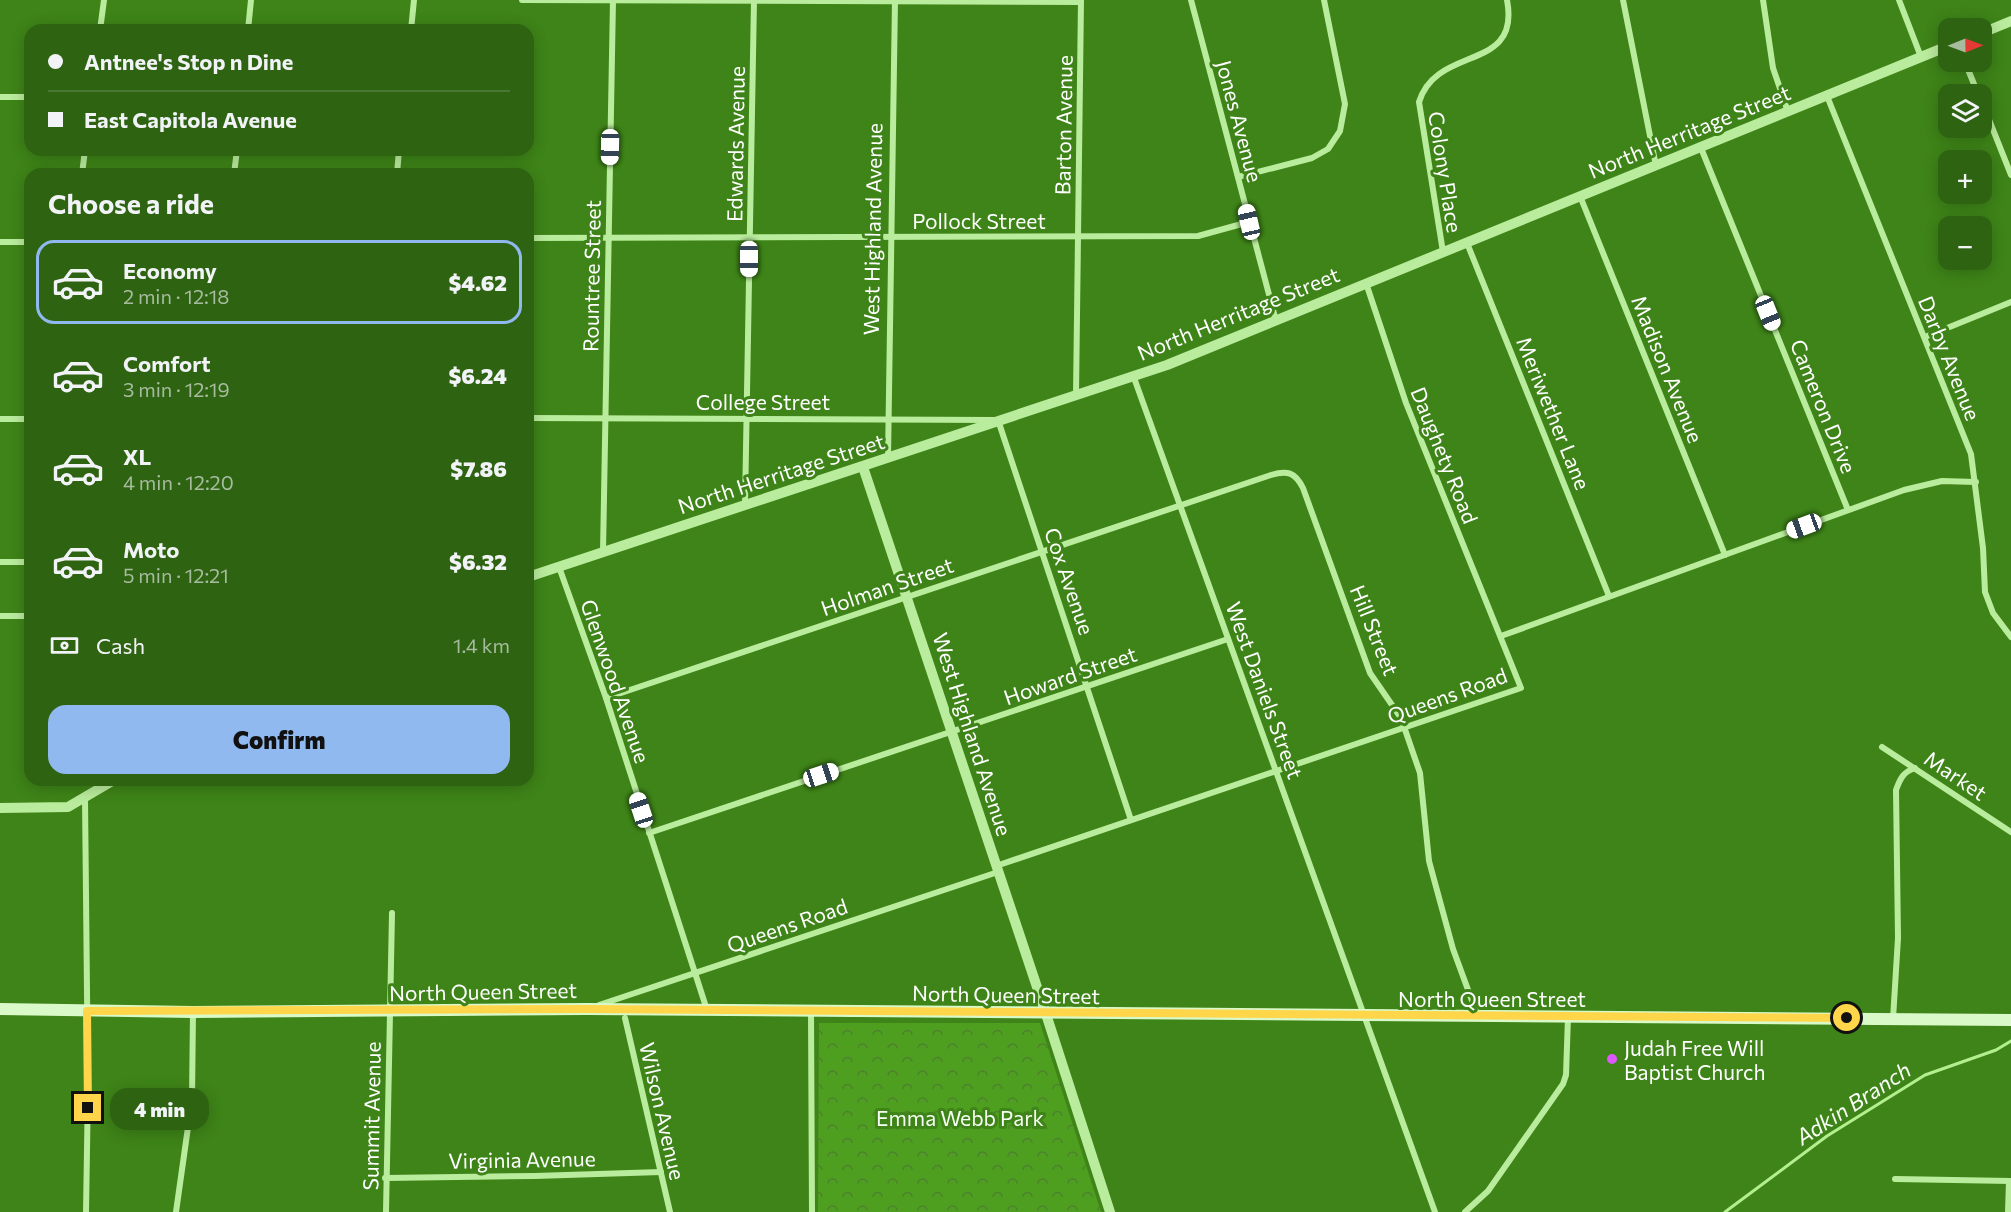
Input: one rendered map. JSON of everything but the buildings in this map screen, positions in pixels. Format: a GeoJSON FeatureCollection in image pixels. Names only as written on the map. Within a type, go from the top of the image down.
{"type":"FeatureCollection","features":[{"type":"Feature","properties":{"kind":"main road","name":"North Queen Street"},"geometry":{"type":"LineString","coordinates":[[0,1009],[390,1012],[587,1009],[1365,1017],[2011,1020]]}},
{"type":"Feature","properties":{"kind":"street"},"geometry":{"type":"LineString","coordinates":[[101,24],[104,0]]}},
{"type":"Feature","properties":{"kind":"street"},"geometry":{"type":"LineString","coordinates":[[249,24],[251,0]]}},
{"type":"Feature","properties":{"kind":"street"},"geometry":{"type":"LineString","coordinates":[[412,24],[414,0]]}},
{"type":"Feature","properties":{"kind":"street"},"geometry":{"type":"LineString","coordinates":[[522,0],[1081,1]]}},
{"type":"Feature","properties":{"kind":"street","name":"Rountree Street"},"geometry":{"type":"LineString","coordinates":[[603,552],[613,0]]}},
{"type":"Feature","properties":{"kind":"street","name":"Jones Avenue"},"geometry":{"type":"LineString","coordinates":[[1191,0],[1276,321]]}},
{"type":"Feature","properties":{"kind":"street"},"geometry":{"type":"LineString","coordinates":[[1238,177],[1312,158],[1328,149],[1341,131],[1345,104],[1324,0]]}},
{"type":"Feature","properties":{"kind":"street","name":"Colony Place"},"geometry":{"type":"LineString","coordinates":[[1443,253],[1419,102],[1424,88],[1434,75],[1485,53],[1500,40],[1508,28],[1507,0]]}},
{"type":"Feature","properties":{"kind":"street"},"geometry":{"type":"LineString","coordinates":[[1623,0],[1656,166]]}},
{"type":"Feature","properties":{"kind":"street"},"geometry":{"type":"LineString","coordinates":[[1763,0],[1773,68],[1788,112]]}},
{"type":"Feature","properties":{"kind":"street"},"geometry":{"type":"LineString","coordinates":[[1899,0],[1921,57]]}},
{"type":"Feature","properties":{"kind":"street","name":"Edwards Avenue"},"geometry":{"type":"LineString","coordinates":[[746,505],[754,1]]}},
{"type":"Feature","properties":{"kind":"street","name":"West Highland Avenue"},"geometry":{"type":"LineString","coordinates":[[888,458],[895,1]]}},
{"type":"Feature","properties":{"kind":"street","name":"Barton Avenue"},"geometry":{"type":"LineString","coordinates":[[1076,395],[1081,1]]}},
{"type":"Feature","properties":{"kind":"street"},"geometry":{"type":"LineString","coordinates":[[1992,29],[2011,21]]}},
{"type":"Feature","properties":{"kind":"street","name":"North Herritage Street"},"geometry":{"type":"LineString","coordinates":[[534,575],[1133,375],[1276,321],[1938,50]]}},
{"type":"Feature","properties":{"kind":"street","name":"Darby Avenue"},"geometry":{"type":"LineString","coordinates":[[1827,96],[1971,454],[1976,482],[1985,592],[1993,613],[2011,637]]}},
{"type":"Feature","properties":{"kind":"street"},"geometry":{"type":"LineString","coordinates":[[0,97],[24,98]]}},
{"type":"Feature","properties":{"kind":"street"},"geometry":{"type":"LineString","coordinates":[[1992,127],[2011,175]]}},
{"type":"Feature","properties":{"kind":"street","name":"Cameron Drive"},"geometry":{"type":"LineString","coordinates":[[1701,148],[1848,510]]}},
{"type":"Feature","properties":{"kind":"street","name":"Madison Avenue"},"geometry":{"type":"LineString","coordinates":[[1580,196],[1725,555]]}},
{"type":"Feature","properties":{"kind":"street","name":"Pollock Street"},"geometry":{"type":"LineString","coordinates":[[534,238],[1198,236],[1249,222]]}},
{"type":"Feature","properties":{"kind":"street"},"geometry":{"type":"LineString","coordinates":[[0,242],[24,242]]}},
{"type":"Feature","properties":{"kind":"street","name":"Meriwether Lane"},"geometry":{"type":"LineString","coordinates":[[1467,243],[1609,596]]}},
{"type":"Feature","properties":{"kind":"street","name":"Daughety Road"},"geometry":{"type":"LineString","coordinates":[[1366,283],[1406,403],[1501,636]]}},
{"type":"Feature","properties":{"kind":"street"},"geometry":{"type":"LineString","coordinates":[[1924,337],[2011,302]]}},
{"type":"Feature","properties":{"kind":"street","name":"West Daniels Street"},"geometry":{"type":"LineString","coordinates":[[1133,375],[1435,1212]]}},
{"type":"Feature","properties":{"kind":"street"},"geometry":{"type":"LineString","coordinates":[[0,418],[24,419]]}},
{"type":"Feature","properties":{"kind":"street","name":"College Street"},"geometry":{"type":"LineString","coordinates":[[534,418],[998,420]]}},
{"type":"Feature","properties":{"kind":"street","name":"Cox Avenue"},"geometry":{"type":"LineString","coordinates":[[998,420],[1131,820]]}},
{"type":"Feature","properties":{"kind":"street","name":"West Highland Avenue"},"geometry":{"type":"LineString","coordinates":[[862,467],[1046,1014],[1110,1212]]}},
{"type":"Feature","properties":{"kind":"street","name":"Hill Street"},"geometry":{"type":"LineString","coordinates":[[1180,507],[1281,472],[1294,475],[1303,488],[1370,673],[1401,718],[1420,773],[1429,861],[1453,949],[1478,1017]]}},
{"type":"Feature","properties":{"kind":"street","name":"Queens Road"},"geometry":{"type":"LineString","coordinates":[[587,1009],[696,974],[1131,820],[1521,688],[1501,636],[1920,485],[1956,481],[1976,482]]}},
{"type":"Feature","properties":{"kind":"street","name":"Holman Street"},"geometry":{"type":"LineString","coordinates":[[606,698],[1180,507]]}},
{"type":"Feature","properties":{"kind":"street"},"geometry":{"type":"LineString","coordinates":[[0,562],[24,562]]}},
{"type":"Feature","properties":{"kind":"street","name":"Glenwood Avenue"},"geometry":{"type":"LineString","coordinates":[[559,567],[606,698],[707,1011]]}},
{"type":"Feature","properties":{"kind":"street"},"geometry":{"type":"LineString","coordinates":[[0,616],[24,616]]}},
{"type":"Feature","properties":{"kind":"street","name":"Howard Street"},"geometry":{"type":"LineString","coordinates":[[649,833],[1228,639]]}},
{"type":"Feature","properties":{"kind":"street","name":"Market"},"geometry":{"type":"LineString","coordinates":[[1882,747],[2011,832]]}},
{"type":"Feature","properties":{"kind":"street"},"geometry":{"type":"LineString","coordinates":[[1893,1019],[1898,938],[1896,790],[1907,771],[1915,768]]}},
{"type":"Feature","properties":{"kind":"street"},"geometry":{"type":"LineString","coordinates":[[0,808],[68,807],[105,786]]}},
{"type":"Feature","properties":{"kind":"street"},"geometry":{"type":"LineString","coordinates":[[85,799],[86,1212]]}},
{"type":"Feature","properties":{"kind":"street","name":"Summit Avenue"},"geometry":{"type":"LineString","coordinates":[[386,1212],[392,914]]}},
{"type":"Feature","properties":{"kind":"street"},"geometry":{"type":"LineString","coordinates":[[176,1212],[177,1191],[192,1111],[193,1012]]}},
{"type":"Feature","properties":{"kind":"street"},"geometry":{"type":"LineString","coordinates":[[811,1012],[812,1212]]}},
{"type":"Feature","properties":{"kind":"street"},"geometry":{"type":"LineString","coordinates":[[1465,1212],[1488,1191],[1563,1084],[1566,1075],[1568,1017]]}},
{"type":"Feature","properties":{"kind":"street","name":"Wilson Avenue"},"geometry":{"type":"LineString","coordinates":[[625,1018],[670,1212]]}},
{"type":"Feature","properties":{"kind":"street","name":"Virginia Avenue"},"geometry":{"type":"LineString","coordinates":[[385,1178],[660,1172]]}},
{"type":"Feature","properties":{"kind":"street"},"geometry":{"type":"LineString","coordinates":[[1895,1179],[2010,1181],[2008,1212]]}},
{"type":"Feature","properties":{"kind":"green space","name":"Emma Webb Park"},"geometry":{"type":"Polygon","coordinates":[[[819,1023],[1040,1023],[1101,1212],[818,1212],[819,1023]]]}},
{"type":"Feature","properties":{"kind":"waterway","name":"Adkin Branch"},"geometry":{"type":"LineString","coordinates":[[1725,1212],[1827,1136],[1925,1075],[1996,1050],[2011,1041]]}},
{"type":"Feature","properties":{"kind":"place","name":"Judah Free Will Baptist Church"},"geometry":{"type":"Point","coordinates":[1612,1059]}},
{"type":"Feature","properties":{"kind":"route"},"geometry":{"type":"LineString","coordinates":[[88,1108],[87,1011],[390,1012],[587,1009],[1847,1018]]}}]}
